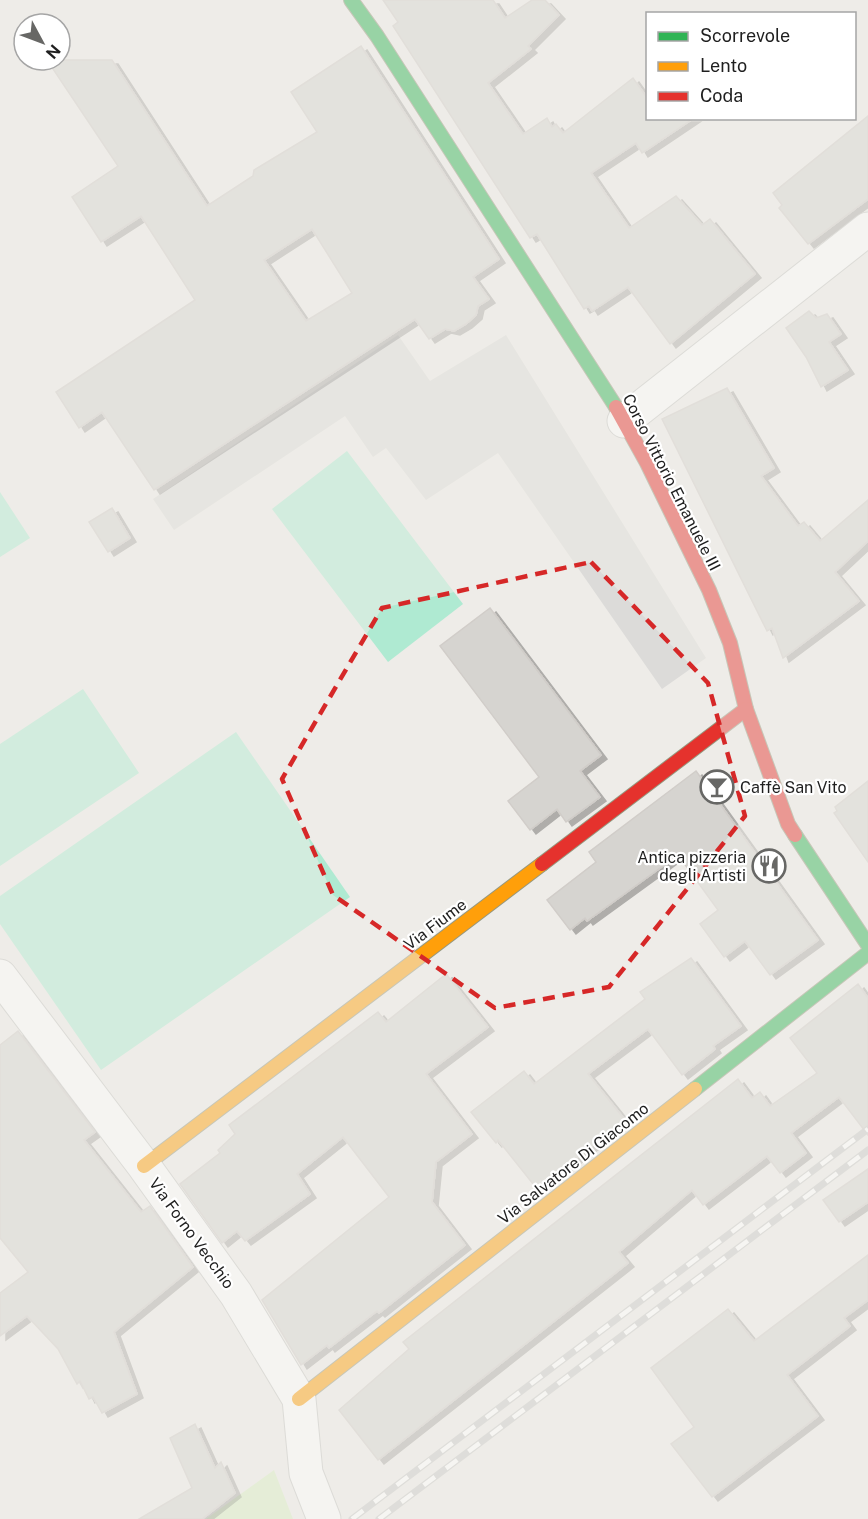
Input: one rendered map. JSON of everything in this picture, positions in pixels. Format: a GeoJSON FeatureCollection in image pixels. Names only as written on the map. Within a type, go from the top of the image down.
{"type":"FeatureCollection","features":[{"type":"Feature","properties":{"kind":"street","name":"Corso Vittorio Emanuele III"},"geometry":{"type":"LineString","coordinates":[[351,0],[377,36],[624,421],[708,590],[735,660],[746,709],[788,824],[868,945]]}},
{"type":"Feature","properties":{"kind":"street"},"geometry":{"type":"LineString","coordinates":[[624,421],[868,229]]}},
{"type":"Feature","properties":{"kind":"street","name":"Via Fiume"},"geometry":{"type":"LineString","coordinates":[[144,1166],[746,709]]}},
{"type":"Feature","properties":{"kind":"street","name":"Via Salvatore Di Giacomo"},"geometry":{"type":"LineString","coordinates":[[298,1400],[868,953]]}},
{"type":"Feature","properties":{"kind":"street","name":"Via Forno Vecchio"},"geometry":{"type":"LineString","coordinates":[[0,976],[144,1166],[236,1294],[298,1400],[306,1473],[324,1519]]}},
{"type":"Feature","properties":{"kind":"highlighted area"},"geometry":{"type":"Polygon","coordinates":[[[591,562],[708,683],[745,816],[609,987],[495,1008],[333,895],[282,779],[382,608],[591,562]]]}},
{"type":"Feature","properties":{"kind":"shaded area"},"geometry":{"type":"Polygon","coordinates":[[[398,335],[430,381],[506,335],[706,658],[662,689],[498,453],[426,500],[386,448],[373,457],[345,416],[174,530],[153,499],[398,335]]]}},
{"type":"Feature","properties":{"kind":"green space"},"geometry":{"type":"Polygon","coordinates":[[[347,451],[463,604],[388,662],[272,509],[347,451]]]}},
{"type":"Feature","properties":{"kind":"green space"},"geometry":{"type":"Polygon","coordinates":[[[0,492],[30,538],[0,557],[0,492]]]}},
{"type":"Feature","properties":{"kind":"green space"},"geometry":{"type":"Polygon","coordinates":[[[83,689],[139,773],[0,866],[0,744],[83,689]]]}},
{"type":"Feature","properties":{"kind":"green space"},"geometry":{"type":"Polygon","coordinates":[[[236,732],[350,897],[101,1070],[0,924],[0,896],[236,732]]]}},
{"type":"Feature","properties":{"kind":"green space"},"geometry":{"type":"Polygon","coordinates":[[[274,1470],[293,1519],[206,1519],[274,1470]]]}},
{"type":"Feature","properties":{"kind":"building"},"geometry":{"type":"Polygon","coordinates":[[[383,0],[493,0],[505,18],[532,0],[545,0],[559,15],[528,46],[531,49],[488,83],[523,134],[547,118],[552,127],[556,124],[563,133],[633,78],[646,96],[646,120],[691,120],[642,153],[636,143],[591,173],[629,228],[676,196],[702,225],[710,219],[755,274],[670,344],[628,287],[592,311],[589,306],[584,309],[537,234],[530,238],[393,26],[398,22],[383,0]]]}},
{"type":"Feature","properties":{"kind":"building"},"geometry":{"type":"Polygon","coordinates":[[[361,46],[499,259],[473,277],[489,299],[478,306],[476,315],[466,324],[454,331],[445,329],[429,339],[415,319],[154,490],[102,412],[79,428],[56,392],[195,300],[141,216],[101,242],[72,197],[118,166],[55,72],[72,72],[72,60],[112,60],[207,206],[253,176],[254,170],[317,132],[291,92],[361,46]],[[312,229],[264,260],[306,321],[352,293],[312,229]]]}},
{"type":"Feature","properties":{"kind":"building"},"geometry":{"type":"Polygon","coordinates":[[[868,116],[868,199],[808,244],[779,208],[782,205],[773,193],[868,116]]]}},
{"type":"Feature","properties":{"kind":"building"},"geometry":{"type":"Polygon","coordinates":[[[809,311],[816,318],[827,314],[841,334],[829,342],[848,370],[821,387],[806,357],[786,328],[809,311]]]}},
{"type":"Feature","properties":{"kind":"building"},"geometry":{"type":"Polygon","coordinates":[[[727,388],[774,468],[761,476],[798,526],[804,522],[820,541],[868,500],[868,541],[835,572],[859,601],[783,658],[772,628],[767,631],[662,419],[727,388]]]}},
{"type":"Feature","properties":{"kind":"building"},"geometry":{"type":"Polygon","coordinates":[[[112,508],[130,538],[108,552],[89,522],[112,508]]]}},
{"type":"Feature","properties":{"kind":"building"},"geometry":{"type":"Polygon","coordinates":[[[490,608],[601,755],[580,771],[600,797],[566,822],[557,809],[530,830],[508,801],[539,777],[440,646],[490,608]]]}},
{"type":"Feature","properties":{"kind":"building"},"geometry":{"type":"Polygon","coordinates":[[[696,771],[818,940],[770,975],[745,941],[724,957],[700,924],[718,910],[678,855],[587,921],[585,918],[570,930],[547,900],[596,862],[589,852],[696,771]]]}},
{"type":"Feature","properties":{"kind":"building"},"geometry":{"type":"Polygon","coordinates":[[[868,781],[868,862],[834,813],[837,811],[835,807],[868,781]]]}},
{"type":"Feature","properties":{"kind":"building"},"geometry":{"type":"Polygon","coordinates":[[[691,958],[741,1026],[713,1046],[715,1049],[682,1075],[648,1029],[588,1074],[625,1120],[537,1189],[498,1140],[496,1143],[471,1112],[524,1071],[534,1084],[645,999],[640,992],[691,958]]]}},
{"type":"Feature","properties":{"kind":"building"},"geometry":{"type":"Polygon","coordinates":[[[446,974],[488,1027],[426,1074],[472,1134],[436,1162],[432,1202],[465,1245],[379,1313],[377,1311],[329,1348],[327,1345],[301,1365],[262,1300],[389,1197],[343,1137],[297,1174],[310,1194],[245,1241],[237,1231],[222,1243],[180,1184],[220,1153],[218,1150],[235,1134],[229,1125],[378,1012],[386,1022],[446,974]]]}},
{"type":"Feature","properties":{"kind":"building"},"geometry":{"type":"Polygon","coordinates":[[[858,984],[868,998],[868,1135],[839,1097],[791,1133],[806,1153],[780,1173],[767,1156],[703,1205],[692,1190],[619,1252],[628,1263],[378,1460],[339,1410],[409,1349],[403,1342],[738,1079],[752,1098],[760,1092],[770,1106],[817,1073],[790,1038],[858,984]]]}},
{"type":"Feature","properties":{"kind":"building"},"geometry":{"type":"Polygon","coordinates":[[[18,1031],[95,1132],[84,1140],[141,1212],[150,1206],[193,1267],[114,1332],[137,1394],[102,1413],[93,1397],[89,1399],[80,1381],[77,1384],[58,1349],[27,1316],[0,1336],[0,1293],[28,1272],[0,1238],[0,1045],[18,1031]]]}},
{"type":"Feature","properties":{"kind":"building"},"geometry":{"type":"Polygon","coordinates":[[[868,1169],[868,1202],[839,1222],[823,1200],[868,1169]]]}},
{"type":"Feature","properties":{"kind":"building"},"geometry":{"type":"Polygon","coordinates":[[[868,1255],[868,1300],[844,1318],[850,1326],[787,1375],[818,1416],[712,1497],[671,1444],[694,1427],[651,1368],[728,1309],[754,1341],[868,1255]]]}},
{"type":"Feature","properties":{"kind":"building"},"geometry":{"type":"Polygon","coordinates":[[[195,1424],[215,1468],[221,1462],[235,1493],[202,1519],[139,1519],[192,1488],[170,1438],[195,1424]]]}},
{"type":"Feature","properties":{"kind":"railway"},"geometry":{"type":"LineString","coordinates":[[352,1519],[868,1129]]}},
{"type":"Feature","properties":{"kind":"railway"},"geometry":{"type":"LineString","coordinates":[[379,1519],[868,1150]]}},
{"type":"Feature","properties":{"kind":"traffic: fast"},"geometry":{"type":"LineString","coordinates":[[351,0],[377,36],[616,407]]}},
{"type":"Feature","properties":{"kind":"traffic: fast"},"geometry":{"type":"LineString","coordinates":[[795,835],[868,945]]}},
{"type":"Feature","properties":{"kind":"traffic: fast"},"geometry":{"type":"LineString","coordinates":[[695,1089],[868,953]]}},
{"type":"Feature","properties":{"kind":"traffic: slow"},"geometry":{"type":"LineString","coordinates":[[144,1166],[542,864]]}},
{"type":"Feature","properties":{"kind":"traffic: slow"},"geometry":{"type":"LineString","coordinates":[[299,1399],[695,1089]]}},
{"type":"Feature","properties":{"kind":"traffic: jam"},"geometry":{"type":"LineString","coordinates":[[616,407],[647,463],[709,590],[730,643],[746,709],[788,824],[795,835]]}},
{"type":"Feature","properties":{"kind":"traffic: jam"},"geometry":{"type":"LineString","coordinates":[[542,864],[746,709]]}},
{"type":"Feature","properties":{"kind":"place","name":"Caffè San Vito"},"geometry":{"type":"Point","coordinates":[717,787]}},
{"type":"Feature","properties":{"kind":"place","name":"Antica pizzeria degli Artisti"},"geometry":{"type":"Point","coordinates":[769,866]}}]}
